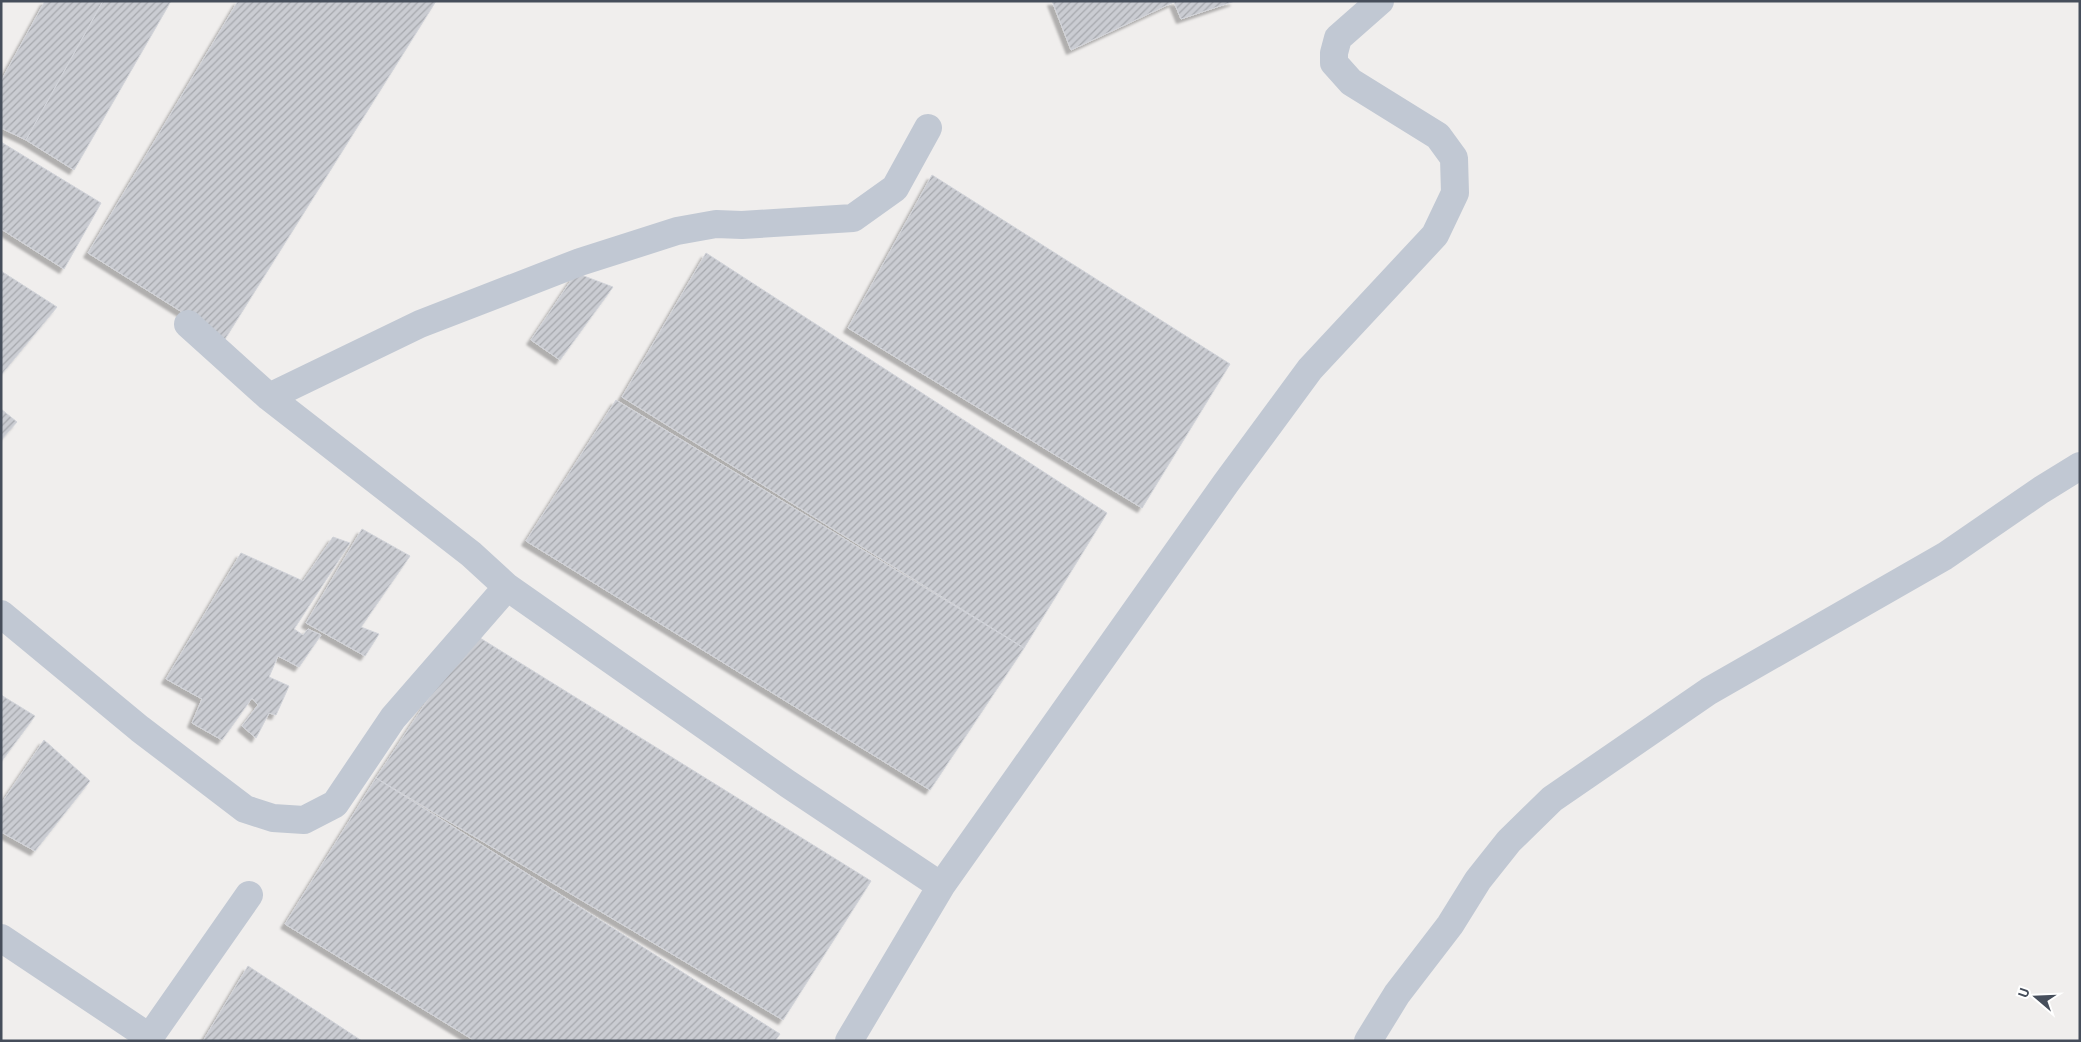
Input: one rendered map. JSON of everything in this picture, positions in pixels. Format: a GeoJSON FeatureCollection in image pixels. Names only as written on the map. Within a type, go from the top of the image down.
{"type":"FeatureCollection","features":[{"type":"Feature","properties":{"kind":"street"},"geometry":{"type":"LineString","coordinates":[[849,1041],[941,886],[1226,483],[1310,369],[1435,235],[1455,193],[1454,158],[1438,136],[1351,82],[1334,63],[1334,53],[1338,38],[1380,1]]}},
{"type":"Feature","properties":{"kind":"street"},"geometry":{"type":"LineString","coordinates":[[269,397],[420,324],[580,262],[677,231],[716,224],[742,226],[852,218],[895,188],[928,128]]}},
{"type":"Feature","properties":{"kind":"street"},"geometry":{"type":"LineString","coordinates":[[188,324],[269,397],[471,554],[507,587],[788,784],[941,886]]}},
{"type":"Feature","properties":{"kind":"street"},"geometry":{"type":"LineString","coordinates":[[1368,1041],[1397,994],[1450,925],[1478,880],[1509,841],[1552,799],[1709,691],[1944,556],[2040,490],[2080,466]]}},
{"type":"Feature","properties":{"kind":"street"},"geometry":{"type":"LineString","coordinates":[[1,614],[140,729],[246,809],[273,818],[304,820],[335,804],[393,718],[507,587]]}},
{"type":"Feature","properties":{"kind":"street"},"geometry":{"type":"LineString","coordinates":[[1,938],[148,1039],[249,896]]}},
{"type":"Feature","properties":{"kind":"building"},"geometry":{"type":"Polygon","coordinates":[[[45,1],[103,1],[26,140],[1,128],[1,81],[45,1]]]}},
{"type":"Feature","properties":{"kind":"building"},"geometry":{"type":"Polygon","coordinates":[[[103,1],[171,1],[74,170],[26,140],[103,1]]]}},
{"type":"Feature","properties":{"kind":"building"},"geometry":{"type":"Polygon","coordinates":[[[238,1],[436,1],[225,339],[88,253],[238,1]]]}},
{"type":"Feature","properties":{"kind":"building"},"geometry":{"type":"Polygon","coordinates":[[[1052,1],[1235,1],[1181,19],[1174,2],[1071,50],[1052,1]]]}},
{"type":"Feature","properties":{"kind":"building"},"geometry":{"type":"Polygon","coordinates":[[[1,142],[101,203],[64,269],[1,229],[1,142]]]}},
{"type":"Feature","properties":{"kind":"building"},"geometry":{"type":"Polygon","coordinates":[[[932,175],[1230,364],[1142,508],[848,328],[932,175]]]}},
{"type":"Feature","properties":{"kind":"building"},"geometry":{"type":"Polygon","coordinates":[[[706,253],[1107,513],[1024,648],[622,397],[706,253]]]}},
{"type":"Feature","properties":{"kind":"building"},"geometry":{"type":"Polygon","coordinates":[[[1,271],[57,307],[1,375],[1,271]]]}},
{"type":"Feature","properties":{"kind":"building"},"geometry":{"type":"Polygon","coordinates":[[[576,273],[613,287],[560,360],[531,340],[576,273]]]}},
{"type":"Feature","properties":{"kind":"building"},"geometry":{"type":"Polygon","coordinates":[[[616,400],[1024,648],[930,790],[526,541],[616,400]]]}},
{"type":"Feature","properties":{"kind":"building"},"geometry":{"type":"Polygon","coordinates":[[[1,409],[17,422],[1,440],[1,409]]]}},
{"type":"Feature","properties":{"kind":"building"},"geometry":{"type":"Polygon","coordinates":[[[362,529],[410,556],[361,627],[379,634],[365,656],[306,623],[362,529]]]}},
{"type":"Feature","properties":{"kind":"building"},"geometry":{"type":"Polygon","coordinates":[[[333,537],[350,543],[294,629],[303,635],[308,629],[321,635],[299,667],[278,656],[269,677],[289,686],[276,715],[269,713],[256,738],[242,726],[258,705],[252,698],[222,740],[192,723],[202,699],[166,679],[241,553],[303,581],[333,537]]]}},
{"type":"Feature","properties":{"kind":"building"},"geometry":{"type":"Polygon","coordinates":[[[472,633],[871,881],[783,1020],[376,778],[472,633]]]}},
{"type":"Feature","properties":{"kind":"building"},"geometry":{"type":"Polygon","coordinates":[[[1,695],[35,716],[1,762],[1,695]]]}},
{"type":"Feature","properties":{"kind":"building"},"geometry":{"type":"Polygon","coordinates":[[[44,740],[90,781],[35,851],[1,832],[1,804],[44,740]]]}},
{"type":"Feature","properties":{"kind":"building"},"geometry":{"type":"Polygon","coordinates":[[[376,778],[780,1034],[775,1041],[475,1041],[285,924],[376,778]]]}},
{"type":"Feature","properties":{"kind":"building"},"geometry":{"type":"Polygon","coordinates":[[[248,966],[362,1041],[203,1041],[248,966]]]}}]}
